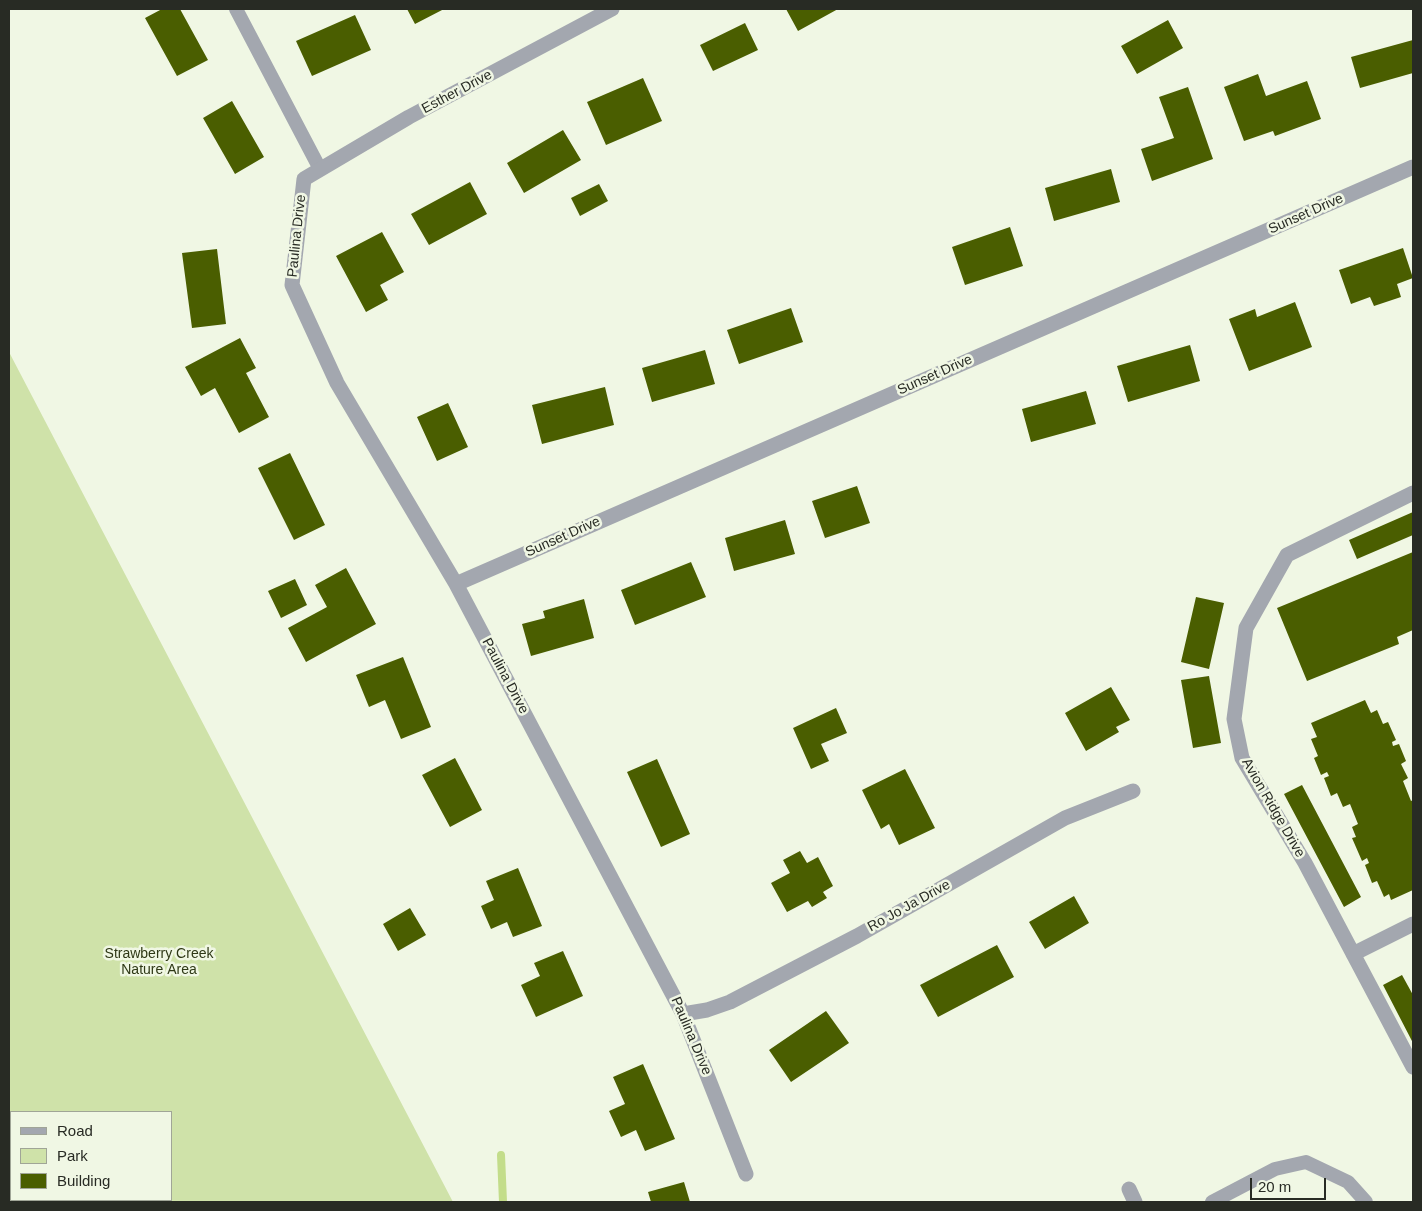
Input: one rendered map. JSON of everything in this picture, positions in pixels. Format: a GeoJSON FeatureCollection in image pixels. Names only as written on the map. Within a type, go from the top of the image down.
{"type":"FeatureCollection","features":[{"type":"Feature","properties":{"kind":"street","name":"Esther Drive"},"geometry":{"type":"LineString","coordinates":[[304,178],[409,117],[612,9]]}},
{"type":"Feature","properties":{"kind":"street","name":"Sunset Drive"},"geometry":{"type":"LineString","coordinates":[[456,584],[1413,167]]}},
{"type":"Feature","properties":{"kind":"street","name":"Paulina Drive"},"geometry":{"type":"LineString","coordinates":[[304,178],[292,285],[337,384],[456,584],[683,1014],[746,1174]]}},
{"type":"Feature","properties":{"kind":"street","name":"Avion Ridge Drive"},"geometry":{"type":"LineString","coordinates":[[1413,493],[1287,555],[1246,628],[1234,719],[1242,758],[1305,863],[1413,1067]]}},
{"type":"Feature","properties":{"kind":"street","name":"Ro Jo Ja Drive"},"geometry":{"type":"LineString","coordinates":[[683,1014],[707,1010],[753,991],[857,936],[1065,818],[1134,792]]}},
{"type":"Feature","properties":{"kind":"street"},"geometry":{"type":"LineString","coordinates":[[1353,954],[1413,924]]}},
{"type":"Feature","properties":{"kind":"lane"},"geometry":{"type":"LineString","coordinates":[[236,9],[320,169]]}},
{"type":"Feature","properties":{"kind":"lane"},"geometry":{"type":"LineString","coordinates":[[1212,1202],[1274,1169],[1306,1162],[1348,1182],[1366,1202]]}},
{"type":"Feature","properties":{"kind":"green space","name":"Strawberry Creek Nature Area"},"geometry":{"type":"Polygon","coordinates":[[[9,352],[453,1202],[9,1202],[9,352]]]}},
{"type":"Feature","properties":{"kind":"building"},"geometry":{"type":"Polygon","coordinates":[[[162,9],[180,9],[208,60],[177,76],[145,18],[162,9]]]}},
{"type":"Feature","properties":{"kind":"building"},"geometry":{"type":"Polygon","coordinates":[[[407,9],[444,9],[415,24],[407,9]]]}},
{"type":"Feature","properties":{"kind":"building"},"geometry":{"type":"Polygon","coordinates":[[[786,9],[838,9],[798,31],[786,9]]]}},
{"type":"Feature","properties":{"kind":"building"},"geometry":{"type":"Polygon","coordinates":[[[355,15],[371,50],[312,76],[296,41],[355,15]]]}},
{"type":"Feature","properties":{"kind":"building"},"geometry":{"type":"Polygon","coordinates":[[[1168,20],[1183,48],[1137,74],[1121,46],[1168,20]]]}},
{"type":"Feature","properties":{"kind":"building"},"geometry":{"type":"Polygon","coordinates":[[[745,23],[758,50],[713,71],[700,45],[745,23]]]}},
{"type":"Feature","properties":{"kind":"building"},"geometry":{"type":"Polygon","coordinates":[[[1413,40],[1413,73],[1360,88],[1351,57],[1413,40]]]}},
{"type":"Feature","properties":{"kind":"building"},"geometry":{"type":"Polygon","coordinates":[[[1258,74],[1266,96],[1307,81],[1321,119],[1275,136],[1273,131],[1244,141],[1224,87],[1258,74]]]}},
{"type":"Feature","properties":{"kind":"building"},"geometry":{"type":"Polygon","coordinates":[[[643,78],[662,121],[606,145],[587,102],[643,78]]]}},
{"type":"Feature","properties":{"kind":"building"},"geometry":{"type":"Polygon","coordinates":[[[1188,87],[1213,159],[1152,181],[1141,149],[1174,138],[1159,97],[1188,87]]]}},
{"type":"Feature","properties":{"kind":"building"},"geometry":{"type":"Polygon","coordinates":[[[232,101],[264,157],[235,174],[203,118],[232,101]]]}},
{"type":"Feature","properties":{"kind":"building"},"geometry":{"type":"Polygon","coordinates":[[[563,130],[581,160],[524,193],[507,163],[563,130]]]}},
{"type":"Feature","properties":{"kind":"building"},"geometry":{"type":"Polygon","coordinates":[[[1111,169],[1120,202],[1054,221],[1045,188],[1111,169]]]}},
{"type":"Feature","properties":{"kind":"building"},"geometry":{"type":"Polygon","coordinates":[[[470,182],[487,214],[429,245],[411,214],[470,182]]]}},
{"type":"Feature","properties":{"kind":"building"},"geometry":{"type":"Polygon","coordinates":[[[599,184],[608,201],[580,216],[571,198],[599,184]]]}},
{"type":"Feature","properties":{"kind":"building"},"geometry":{"type":"Polygon","coordinates":[[[1010,227],[1023,266],[965,285],[952,247],[1010,227]]]}},
{"type":"Feature","properties":{"kind":"building"},"geometry":{"type":"Polygon","coordinates":[[[382,232],[404,272],[380,285],[388,300],[366,312],[336,256],[382,232]]]}},
{"type":"Feature","properties":{"kind":"building"},"geometry":{"type":"Polygon","coordinates":[[[1403,248],[1413,278],[1397,284],[1401,297],[1374,306],[1370,297],[1351,304],[1339,270],[1403,248]]]}},
{"type":"Feature","properties":{"kind":"building"},"geometry":{"type":"Polygon","coordinates":[[[217,249],[226,324],[192,328],[182,253],[217,249]]]}},
{"type":"Feature","properties":{"kind":"building"},"geometry":{"type":"Polygon","coordinates":[[[1295,302],[1312,347],[1249,371],[1229,319],[1255,309],[1257,317],[1295,302]]]}},
{"type":"Feature","properties":{"kind":"building"},"geometry":{"type":"Polygon","coordinates":[[[791,308],[803,342],[739,364],[727,330],[791,308]]]}},
{"type":"Feature","properties":{"kind":"building"},"geometry":{"type":"Polygon","coordinates":[[[240,338],[256,368],[246,373],[269,417],[239,433],[215,388],[201,396],[185,367],[240,338]]]}},
{"type":"Feature","properties":{"kind":"building"},"geometry":{"type":"Polygon","coordinates":[[[1190,345],[1200,381],[1128,402],[1117,366],[1190,345]]]}},
{"type":"Feature","properties":{"kind":"building"},"geometry":{"type":"Polygon","coordinates":[[[705,350],[715,384],[652,402],[642,368],[705,350]]]}},
{"type":"Feature","properties":{"kind":"building"},"geometry":{"type":"Polygon","coordinates":[[[605,387],[614,425],[542,444],[532,405],[605,387]]]}},
{"type":"Feature","properties":{"kind":"building"},"geometry":{"type":"Polygon","coordinates":[[[1086,391],[1096,424],[1031,442],[1022,409],[1086,391]]]}},
{"type":"Feature","properties":{"kind":"building"},"geometry":{"type":"Polygon","coordinates":[[[448,403],[468,447],[437,461],[417,417],[448,403]]]}},
{"type":"Feature","properties":{"kind":"building"},"geometry":{"type":"Polygon","coordinates":[[[290,453],[325,525],[294,540],[258,468],[290,453]]]}},
{"type":"Feature","properties":{"kind":"building"},"geometry":{"type":"Polygon","coordinates":[[[857,486],[870,523],[825,538],[812,501],[857,486]]]}},
{"type":"Feature","properties":{"kind":"building"},"geometry":{"type":"Polygon","coordinates":[[[1413,512],[1413,535],[1357,559],[1349,540],[1413,512]]]}},
{"type":"Feature","properties":{"kind":"building"},"geometry":{"type":"Polygon","coordinates":[[[785,520],[795,554],[734,571],[725,538],[785,520]]]}},
{"type":"Feature","properties":{"kind":"building"},"geometry":{"type":"Polygon","coordinates":[[[1413,552],[1413,630],[1397,637],[1399,644],[1307,681],[1277,608],[1413,552]]]}},
{"type":"Feature","properties":{"kind":"building"},"geometry":{"type":"Polygon","coordinates":[[[691,562],[706,597],[635,625],[621,590],[691,562]]]}},
{"type":"Feature","properties":{"kind":"building"},"geometry":{"type":"Polygon","coordinates":[[[346,568],[376,624],[306,662],[288,628],[327,607],[315,585],[346,568]]]}},
{"type":"Feature","properties":{"kind":"building"},"geometry":{"type":"Polygon","coordinates":[[[295,579],[307,605],[281,618],[268,591],[295,579]]]}},
{"type":"Feature","properties":{"kind":"building"},"geometry":{"type":"Polygon","coordinates":[[[1196,597],[1224,603],[1209,669],[1181,662],[1196,597]]]}},
{"type":"Feature","properties":{"kind":"building"},"geometry":{"type":"Polygon","coordinates":[[[584,599],[594,638],[531,656],[522,624],[545,618],[543,611],[584,599]]]}},
{"type":"Feature","properties":{"kind":"building"},"geometry":{"type":"Polygon","coordinates":[[[403,657],[431,727],[401,739],[385,700],[369,707],[356,675],[403,657]]]}},
{"type":"Feature","properties":{"kind":"building"},"geometry":{"type":"Polygon","coordinates":[[[1209,676],[1221,743],[1193,748],[1181,680],[1209,676]]]}},
{"type":"Feature","properties":{"kind":"building"},"geometry":{"type":"Polygon","coordinates":[[[1111,687],[1130,720],[1116,727],[1119,732],[1086,751],[1065,713],[1111,687]]]}},
{"type":"Feature","properties":{"kind":"building"},"geometry":{"type":"Polygon","coordinates":[[[1365,700],[1371,713],[1377,710],[1383,724],[1388,722],[1396,740],[1392,742],[1393,746],[1399,744],[1406,761],[1401,764],[1408,778],[1403,781],[1411,801],[1413,800],[1413,890],[1391,900],[1389,894],[1384,897],[1377,881],[1372,883],[1365,865],[1369,863],[1367,858],[1362,861],[1352,838],[1356,837],[1352,827],[1358,824],[1350,804],[1343,807],[1337,793],[1331,796],[1324,778],[1329,776],[1327,772],[1321,775],[1314,758],[1318,756],[1311,739],[1317,737],[1311,723],[1365,700]]]}},
{"type":"Feature","properties":{"kind":"building"},"geometry":{"type":"Polygon","coordinates":[[[836,708],[847,733],[821,744],[829,761],[811,769],[793,728],[836,708]]]}},
{"type":"Feature","properties":{"kind":"building"},"geometry":{"type":"Polygon","coordinates":[[[455,758],[482,810],[450,827],[422,775],[455,758]]]}},
{"type":"Feature","properties":{"kind":"building"},"geometry":{"type":"Polygon","coordinates":[[[657,759],[690,834],[661,847],[627,772],[657,759]]]}},
{"type":"Feature","properties":{"kind":"building"},"geometry":{"type":"Polygon","coordinates":[[[905,769],[935,828],[899,845],[889,824],[881,829],[862,790],[905,769]]]}},
{"type":"Feature","properties":{"kind":"building"},"geometry":{"type":"Polygon","coordinates":[[[1302,785],[1361,897],[1344,907],[1284,794],[1302,785]]]}},
{"type":"Feature","properties":{"kind":"building"},"geometry":{"type":"Polygon","coordinates":[[[800,851],[807,863],[818,857],[833,886],[823,892],[827,898],[812,907],[808,901],[787,912],[771,883],[790,873],[783,860],[800,851]]]}},
{"type":"Feature","properties":{"kind":"building"},"geometry":{"type":"Polygon","coordinates":[[[518,868],[542,926],[513,937],[507,922],[491,929],[481,906],[494,900],[486,881],[518,868]]]}},
{"type":"Feature","properties":{"kind":"building"},"geometry":{"type":"Polygon","coordinates":[[[1074,896],[1089,923],[1045,949],[1029,922],[1074,896]]]}},
{"type":"Feature","properties":{"kind":"building"},"geometry":{"type":"Polygon","coordinates":[[[410,908],[426,935],[398,951],[383,924],[410,908]]]}},
{"type":"Feature","properties":{"kind":"building"},"geometry":{"type":"Polygon","coordinates":[[[997,945],[1014,977],[938,1017],[920,985],[997,945]]]}},
{"type":"Feature","properties":{"kind":"building"},"geometry":{"type":"Polygon","coordinates":[[[563,951],[583,996],[536,1017],[521,985],[540,976],[534,963],[563,951]]]}},
{"type":"Feature","properties":{"kind":"building"},"geometry":{"type":"Polygon","coordinates":[[[1402,975],[1413,995],[1413,1043],[1383,985],[1402,975]]]}},
{"type":"Feature","properties":{"kind":"building"},"geometry":{"type":"Polygon","coordinates":[[[826,1011],[849,1043],[791,1082],[769,1050],[826,1011]]]}},
{"type":"Feature","properties":{"kind":"building"},"geometry":{"type":"Polygon","coordinates":[[[643,1064],[675,1139],[645,1151],[636,1130],[621,1137],[609,1111],[625,1104],[613,1077],[643,1064]]]}},
{"type":"Feature","properties":{"kind":"building"},"geometry":{"type":"Polygon","coordinates":[[[684,1182],[690,1202],[651,1202],[648,1192],[684,1182]]]}},
{"type":"Feature","properties":{"kind":"waterway"},"geometry":{"type":"LineString","coordinates":[[501,1155],[503,1202]]}}]}
